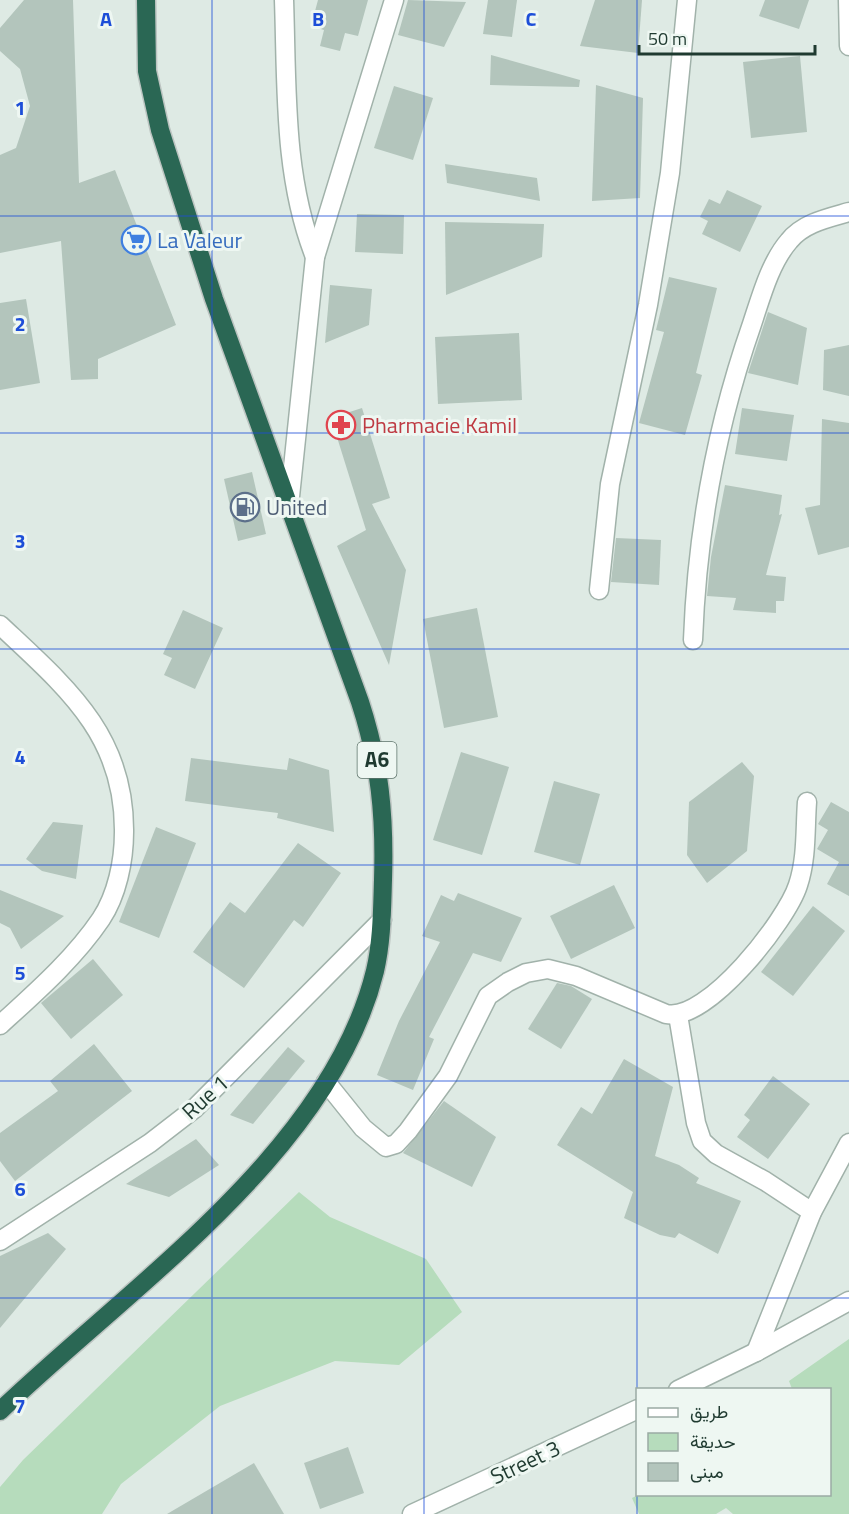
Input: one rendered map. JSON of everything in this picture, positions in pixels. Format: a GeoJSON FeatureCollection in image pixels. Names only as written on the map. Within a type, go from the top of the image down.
{"type":"FeatureCollection","features":[{"type":"Feature","properties":{"kind":"highway","name":"A6"},"geometry":{"type":"LineString","coordinates":[[0,1411],[207,1222],[290,1136],[346,1048],[375,972],[382,920],[385,840],[377,757],[360,702],[214,299],[160,130],[147,71],[146,0]]}},
{"type":"Feature","properties":{"kind":"street"},"geometry":{"type":"LineString","coordinates":[[284,0],[291,155],[301,215],[315,257]]}},
{"type":"Feature","properties":{"kind":"street"},"geometry":{"type":"LineString","coordinates":[[289,506],[315,257],[394,0]]}},
{"type":"Feature","properties":{"kind":"street"},"geometry":{"type":"LineString","coordinates":[[600,590],[605,521],[613,467],[648,305],[670,173],[687,0]]}},
{"type":"Feature","properties":{"kind":"street"},"geometry":{"type":"LineString","coordinates":[[848,0],[849,46]]}},
{"type":"Feature","properties":{"kind":"street"},"geometry":{"type":"LineString","coordinates":[[693,640],[699,552],[714,454],[732,382],[759,303],[789,240],[804,228],[849,212]]}},
{"type":"Feature","properties":{"kind":"street"},"geometry":{"type":"LineString","coordinates":[[0,625],[33,656],[102,735],[121,783],[124,840],[121,870],[102,918],[78,948],[0,1025]]}},
{"type":"Feature","properties":{"kind":"street"},"geometry":{"type":"LineString","coordinates":[[326,1082],[363,1128],[386,1147],[396,1144],[408,1131],[448,1076],[488,996],[526,973],[548,969],[576,976],[666,1014],[678,1016],[699,1004],[727,981],[780,922],[793,900],[803,866],[807,802]]}},
{"type":"Feature","properties":{"kind":"street","name":"Rue 1"},"geometry":{"type":"LineString","coordinates":[[0,1241],[150,1143],[194,1109],[382,920]]}},
{"type":"Feature","properties":{"kind":"street"},"geometry":{"type":"LineString","coordinates":[[678,1016],[696,1123],[702,1141],[716,1154],[765,1181],[813,1212]]}},
{"type":"Feature","properties":{"kind":"street"},"geometry":{"type":"LineString","coordinates":[[756,1352],[813,1212],[849,1143]]}},
{"type":"Feature","properties":{"kind":"street"},"geometry":{"type":"LineString","coordinates":[[680,1388],[756,1352],[849,1301]]}},
{"type":"Feature","properties":{"kind":"street","name":"Street 3"},"geometry":{"type":"LineString","coordinates":[[412,1514],[636,1410]]}},
{"type":"Feature","properties":{"kind":"green space"},"geometry":{"type":"Polygon","coordinates":[[[299,1192],[330,1217],[426,1259],[462,1312],[399,1365],[335,1361],[220,1406],[121,1484],[102,1514],[0,1514],[0,1487],[23,1460],[299,1192]]]}},
{"type":"Feature","properties":{"kind":"green space"},"geometry":{"type":"Polygon","coordinates":[[[849,1339],[849,1514],[733,1514],[726,1508],[716,1514],[639,1514],[632,1498],[636,1496],[831,1496],[831,1388],[792,1388],[789,1381],[849,1339]]]}},
{"type":"Feature","properties":{"kind":"building"},"geometry":{"type":"Polygon","coordinates":[[[24,0],[73,0],[79,183],[115,170],[176,325],[98,359],[98,379],[71,380],[61,241],[0,253],[0,155],[16,148],[30,106],[20,69],[0,51],[0,28],[24,0]]]}},
{"type":"Feature","properties":{"kind":"building"},"geometry":{"type":"Polygon","coordinates":[[[318,0],[368,0],[358,36],[345,33],[340,51],[320,46],[324,30],[311,26],[318,0]]]}},
{"type":"Feature","properties":{"kind":"building"},"geometry":{"type":"Polygon","coordinates":[[[408,0],[466,2],[444,47],[398,35],[408,0]]]}},
{"type":"Feature","properties":{"kind":"building"},"geometry":{"type":"Polygon","coordinates":[[[488,0],[517,0],[512,37],[483,34],[488,0]]]}},
{"type":"Feature","properties":{"kind":"building"},"geometry":{"type":"Polygon","coordinates":[[[595,0],[642,0],[638,53],[580,46],[595,0]]]}},
{"type":"Feature","properties":{"kind":"building"},"geometry":{"type":"Polygon","coordinates":[[[765,0],[809,0],[799,29],[759,16],[765,0]]]}},
{"type":"Feature","properties":{"kind":"building"},"geometry":{"type":"Polygon","coordinates":[[[491,55],[580,80],[579,87],[490,85],[491,55]]]}},
{"type":"Feature","properties":{"kind":"building"},"geometry":{"type":"Polygon","coordinates":[[[800,56],[807,132],[751,138],[743,62],[800,56]]]}},
{"type":"Feature","properties":{"kind":"building"},"geometry":{"type":"Polygon","coordinates":[[[596,85],[643,98],[640,198],[592,201],[596,85]]]}},
{"type":"Feature","properties":{"kind":"building"},"geometry":{"type":"Polygon","coordinates":[[[394,86],[433,98],[413,160],[374,148],[394,86]]]}},
{"type":"Feature","properties":{"kind":"building"},"geometry":{"type":"Polygon","coordinates":[[[445,164],[537,178],[540,201],[447,183],[445,164]]]}},
{"type":"Feature","properties":{"kind":"building"},"geometry":{"type":"Polygon","coordinates":[[[727,190],[762,206],[740,252],[702,234],[708,221],[700,217],[709,199],[720,204],[727,190]]]}},
{"type":"Feature","properties":{"kind":"building"},"geometry":{"type":"Polygon","coordinates":[[[357,214],[404,215],[403,254],[355,252],[357,214]]]}},
{"type":"Feature","properties":{"kind":"building"},"geometry":{"type":"Polygon","coordinates":[[[445,222],[544,224],[542,257],[446,295],[445,222]]]}},
{"type":"Feature","properties":{"kind":"building"},"geometry":{"type":"Polygon","coordinates":[[[669,277],[717,288],[696,373],[702,375],[685,435],[639,423],[664,332],[656,330],[669,277]]]}},
{"type":"Feature","properties":{"kind":"building"},"geometry":{"type":"Polygon","coordinates":[[[330,285],[372,289],[369,325],[325,343],[330,285]]]}},
{"type":"Feature","properties":{"kind":"building"},"geometry":{"type":"Polygon","coordinates":[[[26,299],[40,383],[0,390],[0,303],[26,299]]]}},
{"type":"Feature","properties":{"kind":"building"},"geometry":{"type":"Polygon","coordinates":[[[768,312],[807,328],[798,385],[748,373],[768,312]]]}},
{"type":"Feature","properties":{"kind":"building"},"geometry":{"type":"Polygon","coordinates":[[[519,333],[522,400],[438,404],[435,337],[519,333]]]}},
{"type":"Feature","properties":{"kind":"building"},"geometry":{"type":"Polygon","coordinates":[[[849,345],[849,396],[823,390],[824,350],[849,345]]]}},
{"type":"Feature","properties":{"kind":"building"},"geometry":{"type":"Polygon","coordinates":[[[362,408],[390,498],[372,504],[406,570],[389,665],[337,546],[366,530],[331,418],[362,408]]]}},
{"type":"Feature","properties":{"kind":"building"},"geometry":{"type":"Polygon","coordinates":[[[742,408],[794,415],[787,461],[735,454],[742,408]]]}},
{"type":"Feature","properties":{"kind":"building"},"geometry":{"type":"Polygon","coordinates":[[[822,419],[849,423],[849,547],[818,555],[805,508],[820,505],[822,419]]]}},
{"type":"Feature","properties":{"kind":"building","name":"United"},"geometry":{"type":"Polygon","coordinates":[[[252,472],[266,534],[238,541],[224,479],[252,472]]]}},
{"type":"Feature","properties":{"kind":"building"},"geometry":{"type":"Polygon","coordinates":[[[725,485],[782,495],[779,515],[782,514],[766,575],[786,577],[784,601],[776,601],[776,613],[733,610],[736,598],[707,596],[711,557],[725,485]]]}},
{"type":"Feature","properties":{"kind":"building"},"geometry":{"type":"Polygon","coordinates":[[[616,538],[661,540],[659,585],[611,582],[616,538]]]}},
{"type":"Feature","properties":{"kind":"building"},"geometry":{"type":"Polygon","coordinates":[[[477,608],[498,717],[444,728],[423,619],[477,608]]]}},
{"type":"Feature","properties":{"kind":"building"},"geometry":{"type":"Polygon","coordinates":[[[183,610],[223,628],[195,689],[164,675],[172,658],[163,654],[183,610]]]}},
{"type":"Feature","properties":{"kind":"building"},"geometry":{"type":"Polygon","coordinates":[[[461,752],[509,767],[482,855],[433,840],[461,752]]]}},
{"type":"Feature","properties":{"kind":"building"},"geometry":{"type":"Polygon","coordinates":[[[191,758],[287,770],[289,758],[329,770],[334,832],[277,818],[278,813],[185,801],[191,758]]]}},
{"type":"Feature","properties":{"kind":"building"},"geometry":{"type":"Polygon","coordinates":[[[742,762],[754,776],[747,851],[707,883],[687,855],[689,802],[742,762]]]}},
{"type":"Feature","properties":{"kind":"building"},"geometry":{"type":"Polygon","coordinates":[[[554,781],[600,794],[580,865],[534,852],[554,781]]]}},
{"type":"Feature","properties":{"kind":"building"},"geometry":{"type":"Polygon","coordinates":[[[831,802],[849,812],[849,896],[827,884],[839,862],[817,849],[828,830],[818,824],[831,802]]]}},
{"type":"Feature","properties":{"kind":"building"},"geometry":{"type":"Polygon","coordinates":[[[53,822],[83,825],[76,879],[42,871],[26,859],[53,822]]]}},
{"type":"Feature","properties":{"kind":"building"},"geometry":{"type":"Polygon","coordinates":[[[156,827],[196,843],[159,938],[119,922],[156,827]]]}},
{"type":"Feature","properties":{"kind":"building"},"geometry":{"type":"Polygon","coordinates":[[[298,843],[341,873],[303,927],[294,920],[244,988],[193,952],[230,902],[245,913],[298,843]]]}},
{"type":"Feature","properties":{"kind":"building"},"geometry":{"type":"Polygon","coordinates":[[[614,885],[635,928],[571,959],[550,916],[614,885]]]}},
{"type":"Feature","properties":{"kind":"building"},"geometry":{"type":"Polygon","coordinates":[[[0,890],[64,916],[21,949],[10,928],[0,923],[0,890]]]}},
{"type":"Feature","properties":{"kind":"building"},"geometry":{"type":"Polygon","coordinates":[[[458,893],[522,918],[501,962],[473,953],[429,1037],[434,1039],[413,1090],[377,1075],[399,1021],[440,942],[422,936],[441,895],[454,901],[458,893]]]}},
{"type":"Feature","properties":{"kind":"building"},"geometry":{"type":"Polygon","coordinates":[[[813,906],[845,931],[793,996],[761,972],[813,906]]]}},
{"type":"Feature","properties":{"kind":"building"},"geometry":{"type":"Polygon","coordinates":[[[93,959],[123,995],[71,1039],[41,1003],[93,959]]]}},
{"type":"Feature","properties":{"kind":"building"},"geometry":{"type":"Polygon","coordinates":[[[557,983],[571,986],[592,999],[561,1049],[528,1029],[557,983]]]}},
{"type":"Feature","properties":{"kind":"building"},"geometry":{"type":"Polygon","coordinates":[[[94,1044],[132,1091],[15,1181],[0,1161],[0,1133],[58,1091],[50,1081],[94,1044]]]}},
{"type":"Feature","properties":{"kind":"building"},"geometry":{"type":"Polygon","coordinates":[[[288,1047],[305,1061],[253,1124],[230,1115],[288,1047]]]}},
{"type":"Feature","properties":{"kind":"building"},"geometry":{"type":"Polygon","coordinates":[[[624,1059],[673,1087],[655,1156],[679,1165],[699,1178],[696,1183],[741,1201],[718,1254],[679,1233],[675,1238],[660,1235],[624,1218],[633,1192],[557,1145],[581,1107],[592,1114],[624,1059]]]}},
{"type":"Feature","properties":{"kind":"building"},"geometry":{"type":"Polygon","coordinates":[[[773,1076],[810,1104],[768,1159],[737,1137],[750,1120],[744,1115],[773,1076]]]}},
{"type":"Feature","properties":{"kind":"building"},"geometry":{"type":"Polygon","coordinates":[[[444,1101],[496,1137],[472,1187],[403,1153],[444,1101]]]}},
{"type":"Feature","properties":{"kind":"building"},"geometry":{"type":"Polygon","coordinates":[[[196,1139],[219,1165],[169,1197],[126,1184],[196,1139]]]}},
{"type":"Feature","properties":{"kind":"building"},"geometry":{"type":"Polygon","coordinates":[[[48,1233],[66,1249],[0,1328],[0,1256],[48,1233]]]}},
{"type":"Feature","properties":{"kind":"building"},"geometry":{"type":"Polygon","coordinates":[[[348,1447],[364,1493],[320,1509],[304,1463],[348,1447]]]}},
{"type":"Feature","properties":{"kind":"building"},"geometry":{"type":"Polygon","coordinates":[[[254,1463],[284,1514],[167,1514],[254,1463]]]}},
{"type":"Feature","properties":{"kind":"place","name":"La Valeur"},"geometry":{"type":"Point","coordinates":[136,240]}},
{"type":"Feature","properties":{"kind":"place","name":"Pharmacie Kamil"},"geometry":{"type":"Point","coordinates":[341,425]}},
{"type":"Feature","properties":{"kind":"place","name":"United"},"geometry":{"type":"Point","coordinates":[245,507]}}]}
